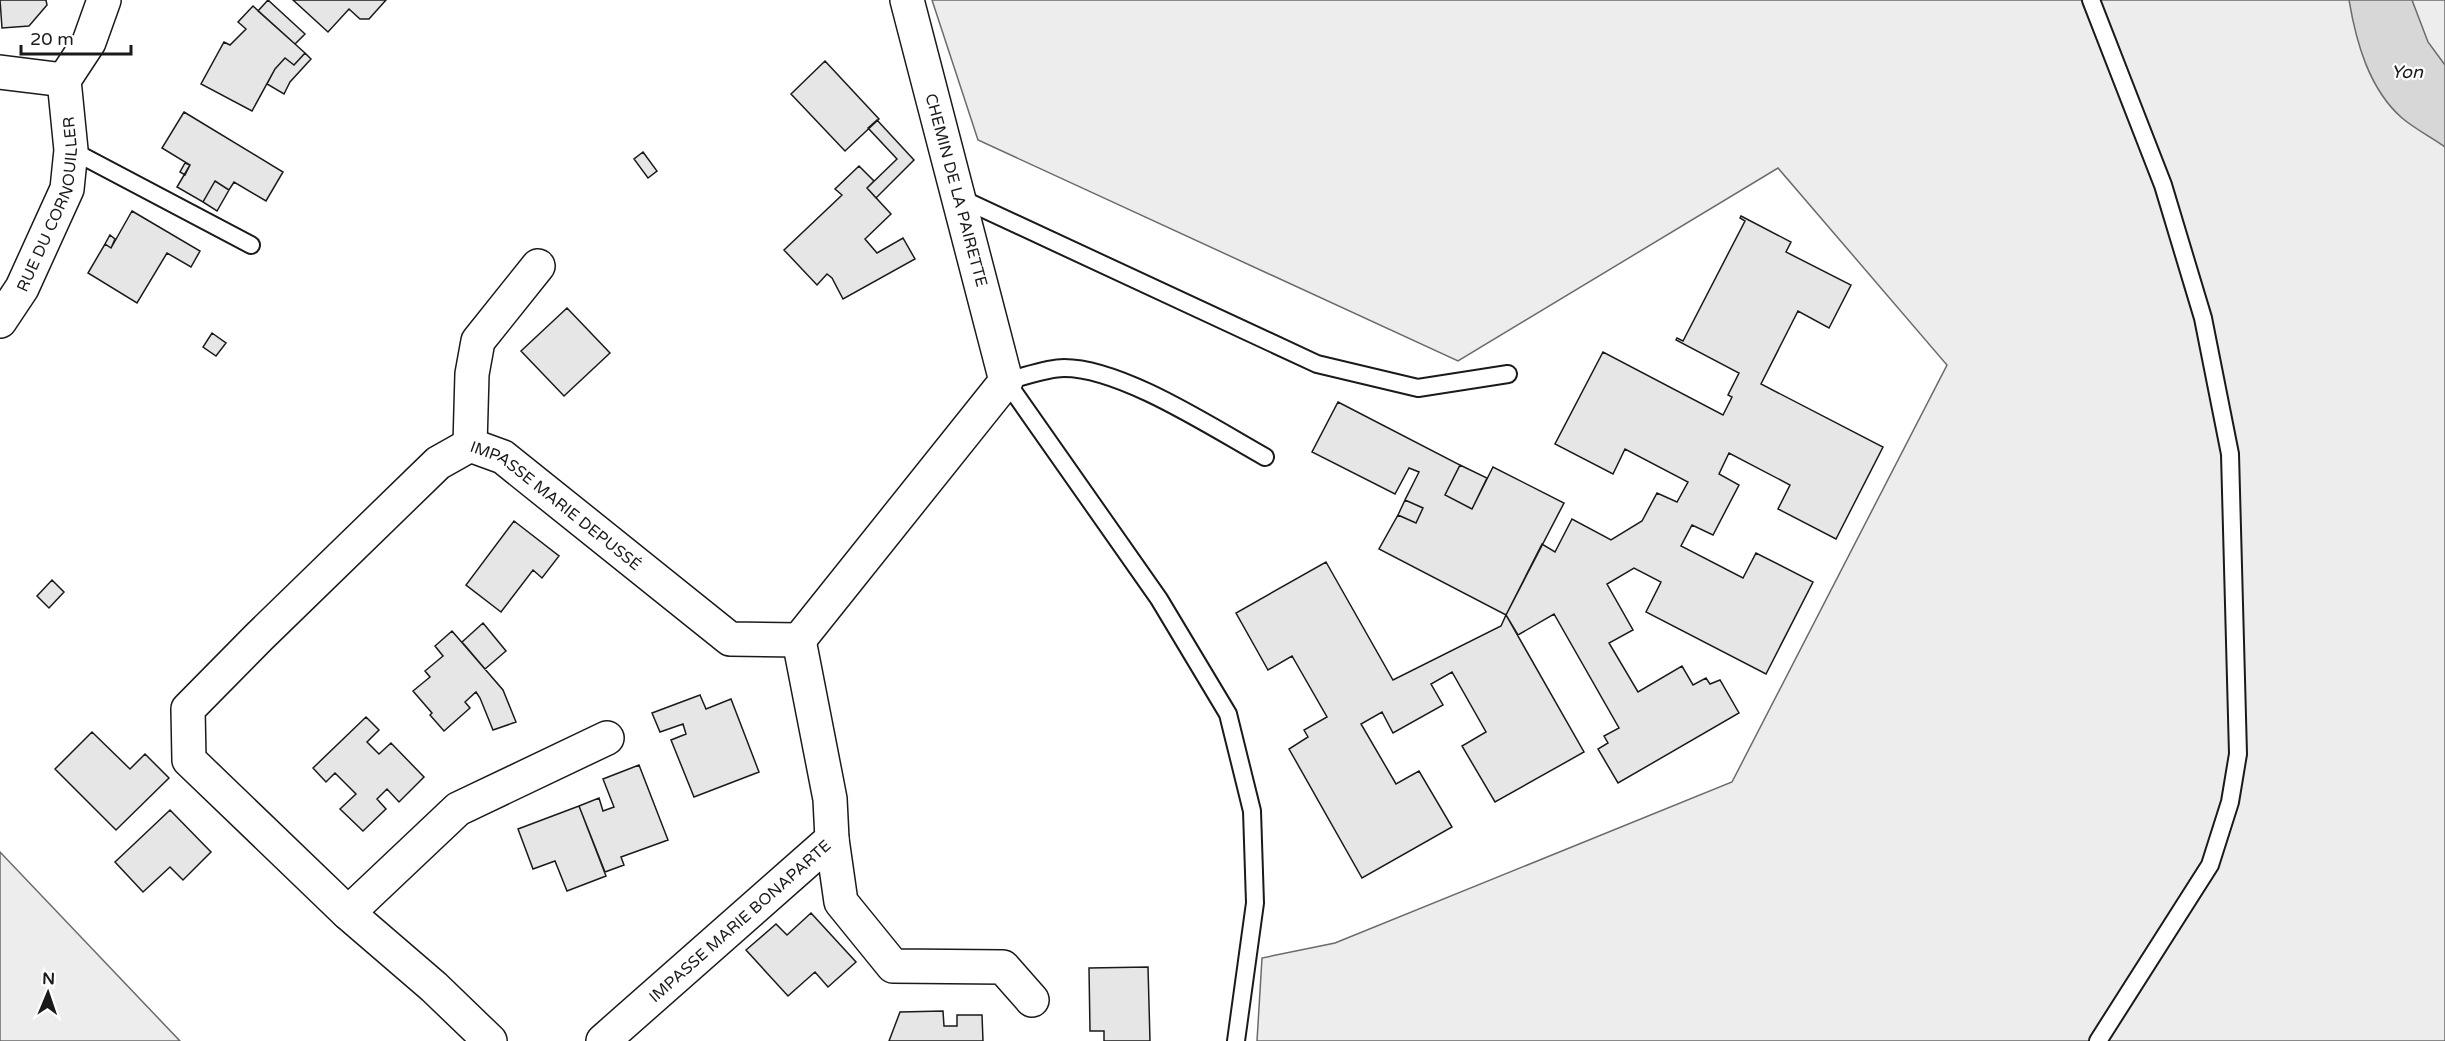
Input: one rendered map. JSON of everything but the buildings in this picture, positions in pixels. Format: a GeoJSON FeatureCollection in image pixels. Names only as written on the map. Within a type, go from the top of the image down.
{"type":"FeatureCollection","features":[{"type":"Feature","properties":{"kind":"street"},"geometry":{"type":"LineString","coordinates":[[0,72],[64,80],[88,42],[104,0]]}},
{"type":"Feature","properties":{"kind":"street","name":"CHEMIN DE LA PAIRETTE"},"geometry":{"type":"LineString","coordinates":[[907,0],[1006,381]]}},
{"type":"Feature","properties":{"kind":"street","name":"RUE DU CORNOUILLER"},"geometry":{"type":"LineString","coordinates":[[0,321],[22,288],[67,189],[70,150],[64,80]]}},
{"type":"Feature","properties":{"kind":"street"},"geometry":{"type":"LineString","coordinates":[[470,445],[472,374],[478,341],[538,266]]}},
{"type":"Feature","properties":{"kind":"street"},"geometry":{"type":"LineString","coordinates":[[799,640],[1006,381]]}},
{"type":"Feature","properties":{"kind":"street","name":"IMPASSE MARIE DEPUSSÉ"},"geometry":{"type":"LineString","coordinates":[[490,1041],[434,987],[348,913],[189,760],[188,710],[259,637],[438,464],[470,445],[504,457],[730,639],[799,640]]}},
{"type":"Feature","properties":{"kind":"street","name":"IMPASSE MARIE BONAPARTE"},"geometry":{"type":"LineString","coordinates":[[603,1041],[832,839],[830,799],[799,640]]}},
{"type":"Feature","properties":{"kind":"street"},"geometry":{"type":"LineString","coordinates":[[348,913],[458,809],[607,738]]}},
{"type":"Feature","properties":{"kind":"street"},"geometry":{"type":"LineString","coordinates":[[832,839],[841,902],[893,966],[1003,967],[1032,1000]]}},
{"type":"Feature","properties":{"kind":"lane"},"geometry":{"type":"LineString","coordinates":[[2091,0],[2166,196],[2203,318],[2230,454],[2238,754],[2230,802],[2210,865],[2098,1041]]}},
{"type":"Feature","properties":{"kind":"lane"},"geometry":{"type":"LineString","coordinates":[[70,150],[251,245]]}},
{"type":"Feature","properties":{"kind":"lane"},"geometry":{"type":"LineString","coordinates":[[960,198],[1317,364],[1418,388],[1508,374]]}},
{"type":"Feature","properties":{"kind":"lane"},"geometry":{"type":"LineString","coordinates":[[1236,1041],[1254,903],[1252,811],[1228,714],[1159,599],[1006,381],[1062,368],[1090,370],[1143,390],[1265,457]]}},
{"type":"Feature","properties":{"kind":"shaded area"},"geometry":{"type":"Polygon","coordinates":[[[932,0],[2445,0],[2445,1041],[1257,1041],[1262,958],[1335,943],[1732,782],[1947,365],[1778,168],[1458,361],[978,140],[932,0]]]}},
{"type":"Feature","properties":{"kind":"shaded area"},"geometry":{"type":"Polygon","coordinates":[[[0,852],[180,1041],[0,1041],[0,852]]]}},
{"type":"Feature","properties":{"kind":"water","name":"Yon"},"geometry":{"type":"Polygon","coordinates":[[[2349,0],[2412,0],[2428,42],[2445,65],[2445,147],[2402,118],[2381,93],[2360,48],[2349,0]]]}}]}
